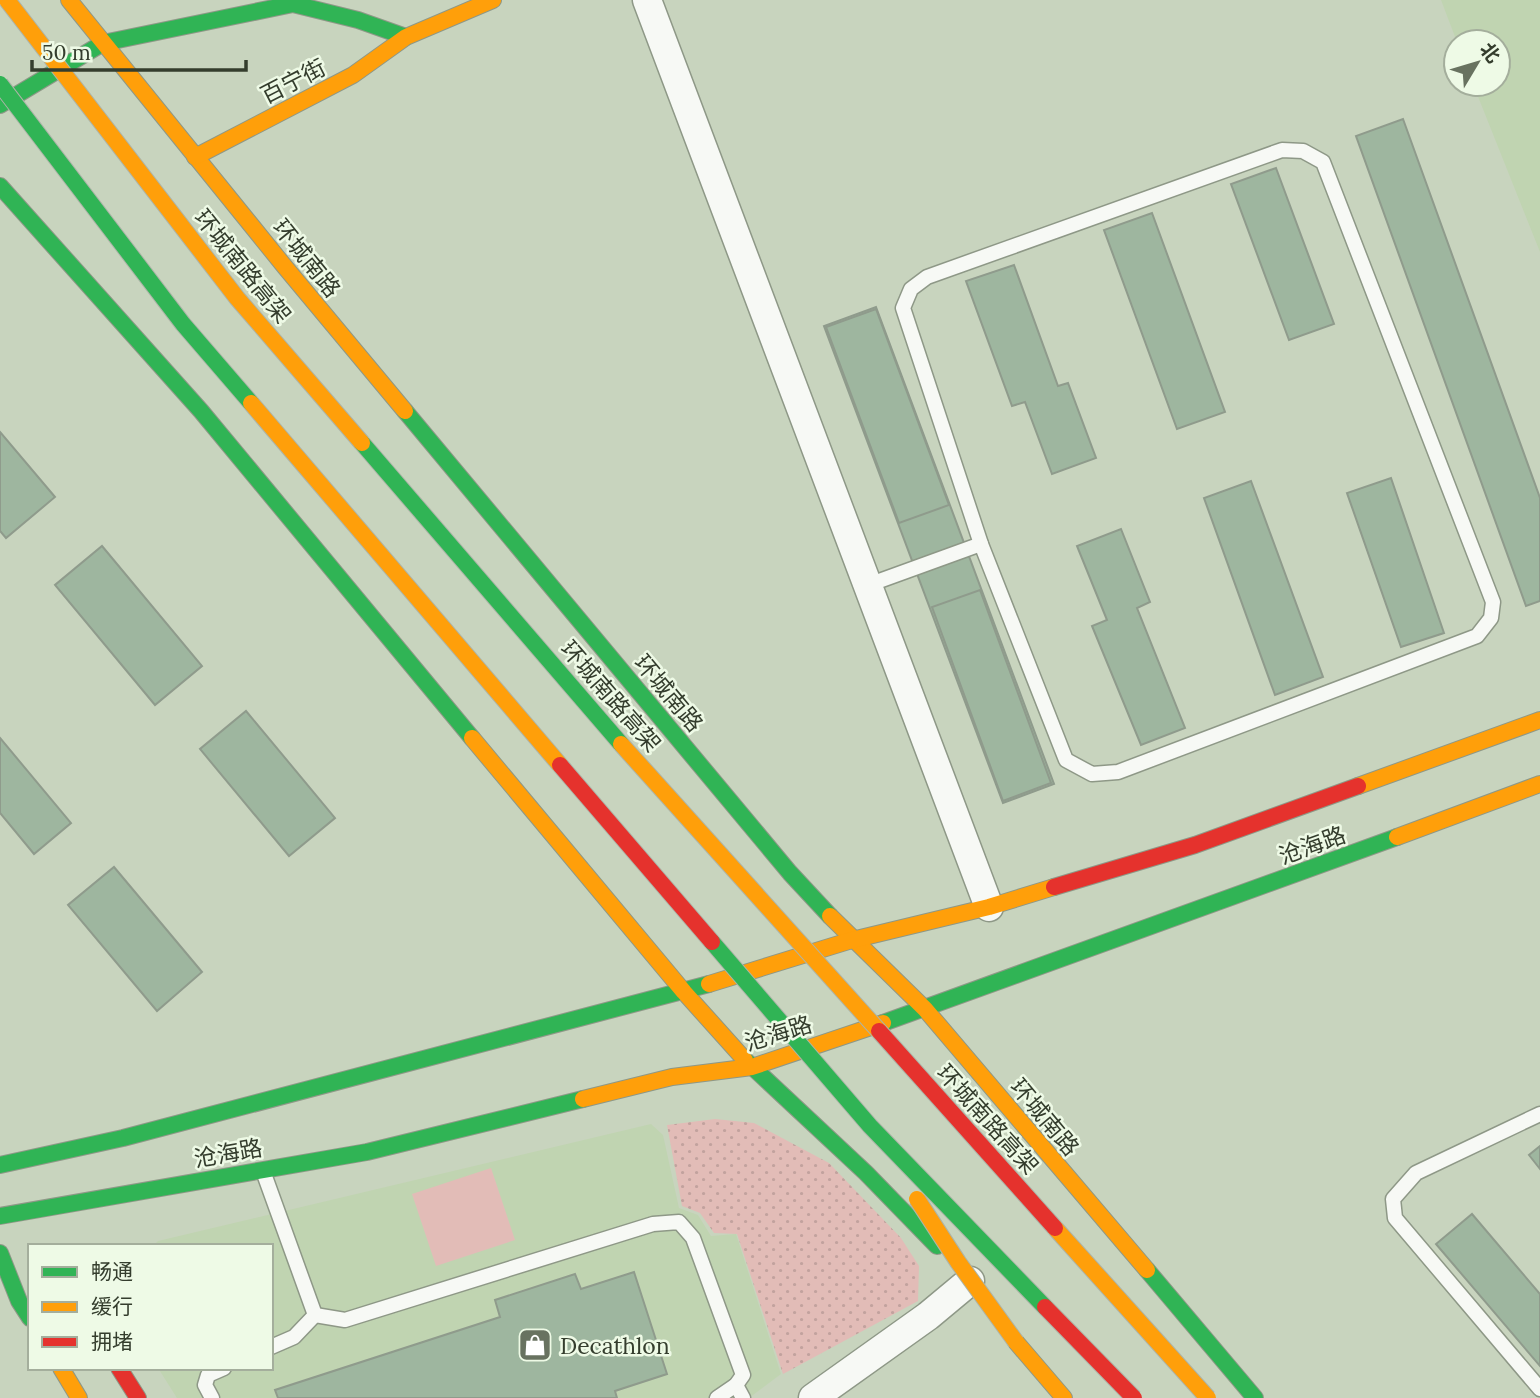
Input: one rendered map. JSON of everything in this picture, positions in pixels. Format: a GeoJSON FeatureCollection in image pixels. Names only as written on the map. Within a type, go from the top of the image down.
{"type":"FeatureCollection","features":[{"type":"Feature","properties":{"kind":"main road","name":"环城南路高架"},"geometry":{"type":"LineString","coordinates":[[7,0],[237,298],[644,770],[1208,1398]]}},
{"type":"Feature","properties":{"kind":"main road","name":"环城南路"},"geometry":{"type":"LineString","coordinates":[[69,0],[195,157],[790,873],[852,940],[925,1009],[1255,1398]]}},
{"type":"Feature","properties":{"kind":"main road","name":"百宁街"},"geometry":{"type":"LineString","coordinates":[[195,157],[353,75],[406,37],[493,0]]}},
{"type":"Feature","properties":{"kind":"main road"},"geometry":{"type":"LineString","coordinates":[[0,106],[103,43],[293,2],[406,37]]}},
{"type":"Feature","properties":{"kind":"main road"},"geometry":{"type":"LineString","coordinates":[[54,34],[237,298]]}},
{"type":"Feature","properties":{"kind":"main road"},"geometry":{"type":"LineString","coordinates":[[0,84],[183,324]]}},
{"type":"Feature","properties":{"kind":"main road"},"geometry":{"type":"LineString","coordinates":[[9,125],[183,324],[870,1126],[1134,1398]]}},
{"type":"Feature","properties":{"kind":"main road"},"geometry":{"type":"LineString","coordinates":[[0,186],[201,411],[684,992],[752,1067],[866,1173],[970,1280],[1070,1393]]}},
{"type":"Feature","properties":{"kind":"main road","name":"沧海路"},"geometry":{"type":"LineString","coordinates":[[0,1165],[123,1138],[684,992],[852,940],[989,906],[1195,845],[1540,720]]}},
{"type":"Feature","properties":{"kind":"main road","name":"沧海路"},"geometry":{"type":"LineString","coordinates":[[0,1216],[367,1152],[672,1077],[752,1067],[925,1009],[1540,784]]}},
{"type":"Feature","properties":{"kind":"main road"},"geometry":{"type":"LineString","coordinates":[[870,1126],[958,1262],[1016,1342],[1070,1393]]}},
{"type":"Feature","properties":{"kind":"main road"},"geometry":{"type":"LineString","coordinates":[[0,1252],[19,1301],[28,1315]]}},
{"type":"Feature","properties":{"kind":"main road"},"geometry":{"type":"LineString","coordinates":[[62,1370],[79,1398]]}},
{"type":"Feature","properties":{"kind":"main road"},"geometry":{"type":"LineString","coordinates":[[120,1370],[138,1398]]}},
{"type":"Feature","properties":{"kind":"street"},"geometry":{"type":"LineString","coordinates":[[647,0],[989,906]]}},
{"type":"Feature","properties":{"kind":"street"},"geometry":{"type":"LineString","coordinates":[[813,1398],[928,1316],[970,1280]]}},
{"type":"Feature","properties":{"kind":"lane"},"geometry":{"type":"LineString","coordinates":[[1282,150],[1303,151],[1323,162],[1493,601],[1491,618],[1477,636],[1118,772],[1091,774],[1066,760],[981,544],[903,308],[911,289],[927,277],[1282,150]]}},
{"type":"Feature","properties":{"kind":"lane"},"geometry":{"type":"LineString","coordinates":[[868,585],[981,544]]}},
{"type":"Feature","properties":{"kind":"lane"},"geometry":{"type":"LineString","coordinates":[[1540,1114],[1416,1173],[1392,1199],[1395,1218],[1540,1389]]}},
{"type":"Feature","properties":{"kind":"lane"},"geometry":{"type":"LineString","coordinates":[[263,1170],[315,1315]]}},
{"type":"Feature","properties":{"kind":"lane"},"geometry":{"type":"LineString","coordinates":[[315,1315],[345,1320],[653,1224],[679,1222],[693,1238],[743,1375],[739,1392],[717,1398]]}},
{"type":"Feature","properties":{"kind":"lane"},"geometry":{"type":"LineString","coordinates":[[273,1346],[294,1337],[315,1315]]}},
{"type":"Feature","properties":{"kind":"lane"},"geometry":{"type":"LineString","coordinates":[[212,1398],[205,1385],[208,1375],[219,1370]]}},
{"type":"Feature","properties":{"kind":"shaded area"},"geometry":{"type":"Polygon","coordinates":[[[1441,0],[1540,0],[1540,252],[1479,98],[1512,98],[1512,28],[1452,28],[1441,0]]]}},
{"type":"Feature","properties":{"kind":"shaded area"},"geometry":{"type":"Polygon","coordinates":[[[715,1119],[754,1123],[829,1163],[901,1238],[919,1266],[918,1301],[783,1374],[737,1234],[714,1233],[700,1213],[682,1206],[667,1125],[715,1119]]]}},
{"type":"Feature","properties":{"kind":"shaded area"},"geometry":{"type":"Polygon","coordinates":[[[651,1124],[663,1135],[679,1208],[698,1215],[711,1236],[736,1234],[781,1374],[749,1398],[177,1398],[159,1370],[273,1370],[273,1244],[155,1244],[158,1241],[651,1124]]]}},
{"type":"Feature","properties":{"kind":"shaded area"},"geometry":{"type":"Polygon","coordinates":[[[491,1168],[515,1240],[436,1266],[412,1194],[491,1168]]]}},
{"type":"Feature","properties":{"kind":"building"},"geometry":{"type":"Polygon","coordinates":[[[1403,119],[1540,498],[1540,601],[1526,606],[1356,136],[1403,119]]]}},
{"type":"Feature","properties":{"kind":"building"},"geometry":{"type":"Polygon","coordinates":[[[1276,168],[1334,324],[1289,340],[1231,184],[1276,168]]]}},
{"type":"Feature","properties":{"kind":"building"},"geometry":{"type":"Polygon","coordinates":[[[1152,213],[1225,412],[1177,429],[1104,230],[1152,213]]]}},
{"type":"Feature","properties":{"kind":"building"},"geometry":{"type":"Polygon","coordinates":[[[1014,265],[1058,386],[1068,383],[1096,458],[1052,474],[1025,402],[1012,406],[966,281],[1014,265]]]}},
{"type":"Feature","properties":{"kind":"building"},"geometry":{"type":"Polygon","coordinates":[[[876,307],[1054,784],[1003,803],[824,326],[876,307]]]}},
{"type":"Feature","properties":{"kind":"building"},"geometry":{"type":"Polygon","coordinates":[[[876,309],[949,505],[899,523],[826,327],[876,309]]]}},
{"type":"Feature","properties":{"kind":"building"},"geometry":{"type":"Polygon","coordinates":[[[0,432],[55,497],[6,538],[0,531],[0,432]]]}},
{"type":"Feature","properties":{"kind":"building"},"geometry":{"type":"Polygon","coordinates":[[[1391,478],[1444,633],[1401,647],[1347,493],[1391,478]]]}},
{"type":"Feature","properties":{"kind":"building"},"geometry":{"type":"Polygon","coordinates":[[[1251,481],[1323,677],[1275,695],[1204,498],[1251,481]]]}},
{"type":"Feature","properties":{"kind":"building"},"geometry":{"type":"Polygon","coordinates":[[[1121,529],[1150,602],[1137,608],[1185,728],[1141,745],[1092,626],[1107,620],[1077,546],[1121,529]]]}},
{"type":"Feature","properties":{"kind":"building"},"geometry":{"type":"Polygon","coordinates":[[[102,546],[202,666],[155,705],[55,585],[102,546]]]}},
{"type":"Feature","properties":{"kind":"building"},"geometry":{"type":"Polygon","coordinates":[[[980,590],[1051,783],[1003,801],[932,607],[980,590]]]}},
{"type":"Feature","properties":{"kind":"building"},"geometry":{"type":"Polygon","coordinates":[[[246,711],[335,818],[289,856],[200,749],[246,711]]]}},
{"type":"Feature","properties":{"kind":"building"},"geometry":{"type":"Polygon","coordinates":[[[0,738],[71,823],[34,854],[0,813],[0,738]]]}},
{"type":"Feature","properties":{"kind":"building"},"geometry":{"type":"Polygon","coordinates":[[[114,867],[202,972],[157,1011],[68,905],[114,867]]]}},
{"type":"Feature","properties":{"kind":"building"},"geometry":{"type":"Polygon","coordinates":[[[1540,1146],[1540,1169],[1529,1155],[1540,1146]]]}},
{"type":"Feature","properties":{"kind":"building"},"geometry":{"type":"Polygon","coordinates":[[[1472,1214],[1540,1294],[1540,1366],[1436,1244],[1472,1214]]]}},
{"type":"Feature","properties":{"kind":"building","name":"Decathlon"},"geometry":{"type":"Polygon","coordinates":[[[634,1272],[667,1374],[615,1391],[617,1398],[278,1398],[275,1390],[500,1317],[495,1300],[575,1274],[581,1289],[634,1272]]]}},
{"type":"Feature","properties":{"kind":"traffic: fast"},"geometry":{"type":"LineString","coordinates":[[0,105],[103,43],[293,4],[358,20],[406,37]]}},
{"type":"Feature","properties":{"kind":"traffic: fast"},"geometry":{"type":"LineString","coordinates":[[0,84],[183,324],[251,403]]}},
{"type":"Feature","properties":{"kind":"traffic: fast"},"geometry":{"type":"LineString","coordinates":[[0,186],[201,411],[472,738]]}},
{"type":"Feature","properties":{"kind":"traffic: fast"},"geometry":{"type":"LineString","coordinates":[[405,411],[790,873],[830,916]]}},
{"type":"Feature","properties":{"kind":"traffic: fast"},"geometry":{"type":"LineString","coordinates":[[362,443],[621,744]]}},
{"type":"Feature","properties":{"kind":"traffic: fast"},"geometry":{"type":"LineString","coordinates":[[883,1023],[1397,837]]}},
{"type":"Feature","properties":{"kind":"traffic: fast"},"geometry":{"type":"LineString","coordinates":[[712,942],[870,1126],[1045,1307]]}},
{"type":"Feature","properties":{"kind":"traffic: fast"},"geometry":{"type":"LineString","coordinates":[[0,1165],[123,1138],[709,984]]}},
{"type":"Feature","properties":{"kind":"traffic: fast"},"geometry":{"type":"LineString","coordinates":[[745,1060],[866,1173],[937,1246]]}},
{"type":"Feature","properties":{"kind":"traffic: fast"},"geometry":{"type":"LineString","coordinates":[[0,1216],[367,1152],[583,1099]]}},
{"type":"Feature","properties":{"kind":"traffic: fast"},"geometry":{"type":"LineString","coordinates":[[0,1253],[19,1301],[28,1315]]}},
{"type":"Feature","properties":{"kind":"traffic: fast"},"geometry":{"type":"LineString","coordinates":[[1147,1270],[1255,1398]]}},
{"type":"Feature","properties":{"kind":"traffic: slow"},"geometry":{"type":"LineString","coordinates":[[7,0],[237,298],[362,443]]}},
{"type":"Feature","properties":{"kind":"traffic: slow"},"geometry":{"type":"LineString","coordinates":[[69,0],[405,411]]}},
{"type":"Feature","properties":{"kind":"traffic: slow"},"geometry":{"type":"LineString","coordinates":[[195,157],[353,75],[406,37],[493,0]]}},
{"type":"Feature","properties":{"kind":"traffic: slow"},"geometry":{"type":"LineString","coordinates":[[251,403],[560,765]]}},
{"type":"Feature","properties":{"kind":"traffic: slow"},"geometry":{"type":"LineString","coordinates":[[1358,786],[1540,720]]}},
{"type":"Feature","properties":{"kind":"traffic: slow"},"geometry":{"type":"LineString","coordinates":[[472,738],[684,992],[745,1060]]}},
{"type":"Feature","properties":{"kind":"traffic: slow"},"geometry":{"type":"LineString","coordinates":[[621,744],[879,1031]]}},
{"type":"Feature","properties":{"kind":"traffic: slow"},"geometry":{"type":"LineString","coordinates":[[1397,837],[1540,784]]}},
{"type":"Feature","properties":{"kind":"traffic: slow"},"geometry":{"type":"LineString","coordinates":[[709,984],[852,940],[989,907],[1054,887]]}},
{"type":"Feature","properties":{"kind":"traffic: slow"},"geometry":{"type":"LineString","coordinates":[[830,916],[925,1009],[1147,1270]]}},
{"type":"Feature","properties":{"kind":"traffic: slow"},"geometry":{"type":"LineString","coordinates":[[583,1099],[672,1077],[752,1067],[883,1023]]}},
{"type":"Feature","properties":{"kind":"traffic: slow"},"geometry":{"type":"LineString","coordinates":[[917,1199],[958,1262],[1016,1342]]}},
{"type":"Feature","properties":{"kind":"traffic: slow"},"geometry":{"type":"LineString","coordinates":[[1055,1228],[1208,1398]]}},
{"type":"Feature","properties":{"kind":"traffic: slow"},"geometry":{"type":"LineString","coordinates":[[1016,1342],[1064,1398]]}},
{"type":"Feature","properties":{"kind":"traffic: slow"},"geometry":{"type":"LineString","coordinates":[[62,1370],[79,1398]]}},
{"type":"Feature","properties":{"kind":"traffic: jam"},"geometry":{"type":"LineString","coordinates":[[560,765],[712,942]]}},
{"type":"Feature","properties":{"kind":"traffic: jam"},"geometry":{"type":"LineString","coordinates":[[1054,887],[1195,845],[1358,786]]}},
{"type":"Feature","properties":{"kind":"traffic: jam"},"geometry":{"type":"LineString","coordinates":[[879,1031],[1055,1228]]}},
{"type":"Feature","properties":{"kind":"traffic: jam"},"geometry":{"type":"LineString","coordinates":[[1045,1307],[1134,1398]]}},
{"type":"Feature","properties":{"kind":"traffic: jam"},"geometry":{"type":"LineString","coordinates":[[120,1370],[138,1398]]}},
{"type":"Feature","properties":{"kind":"place","name":"Decathlon"},"geometry":{"type":"Point","coordinates":[535,1345]}}]}
